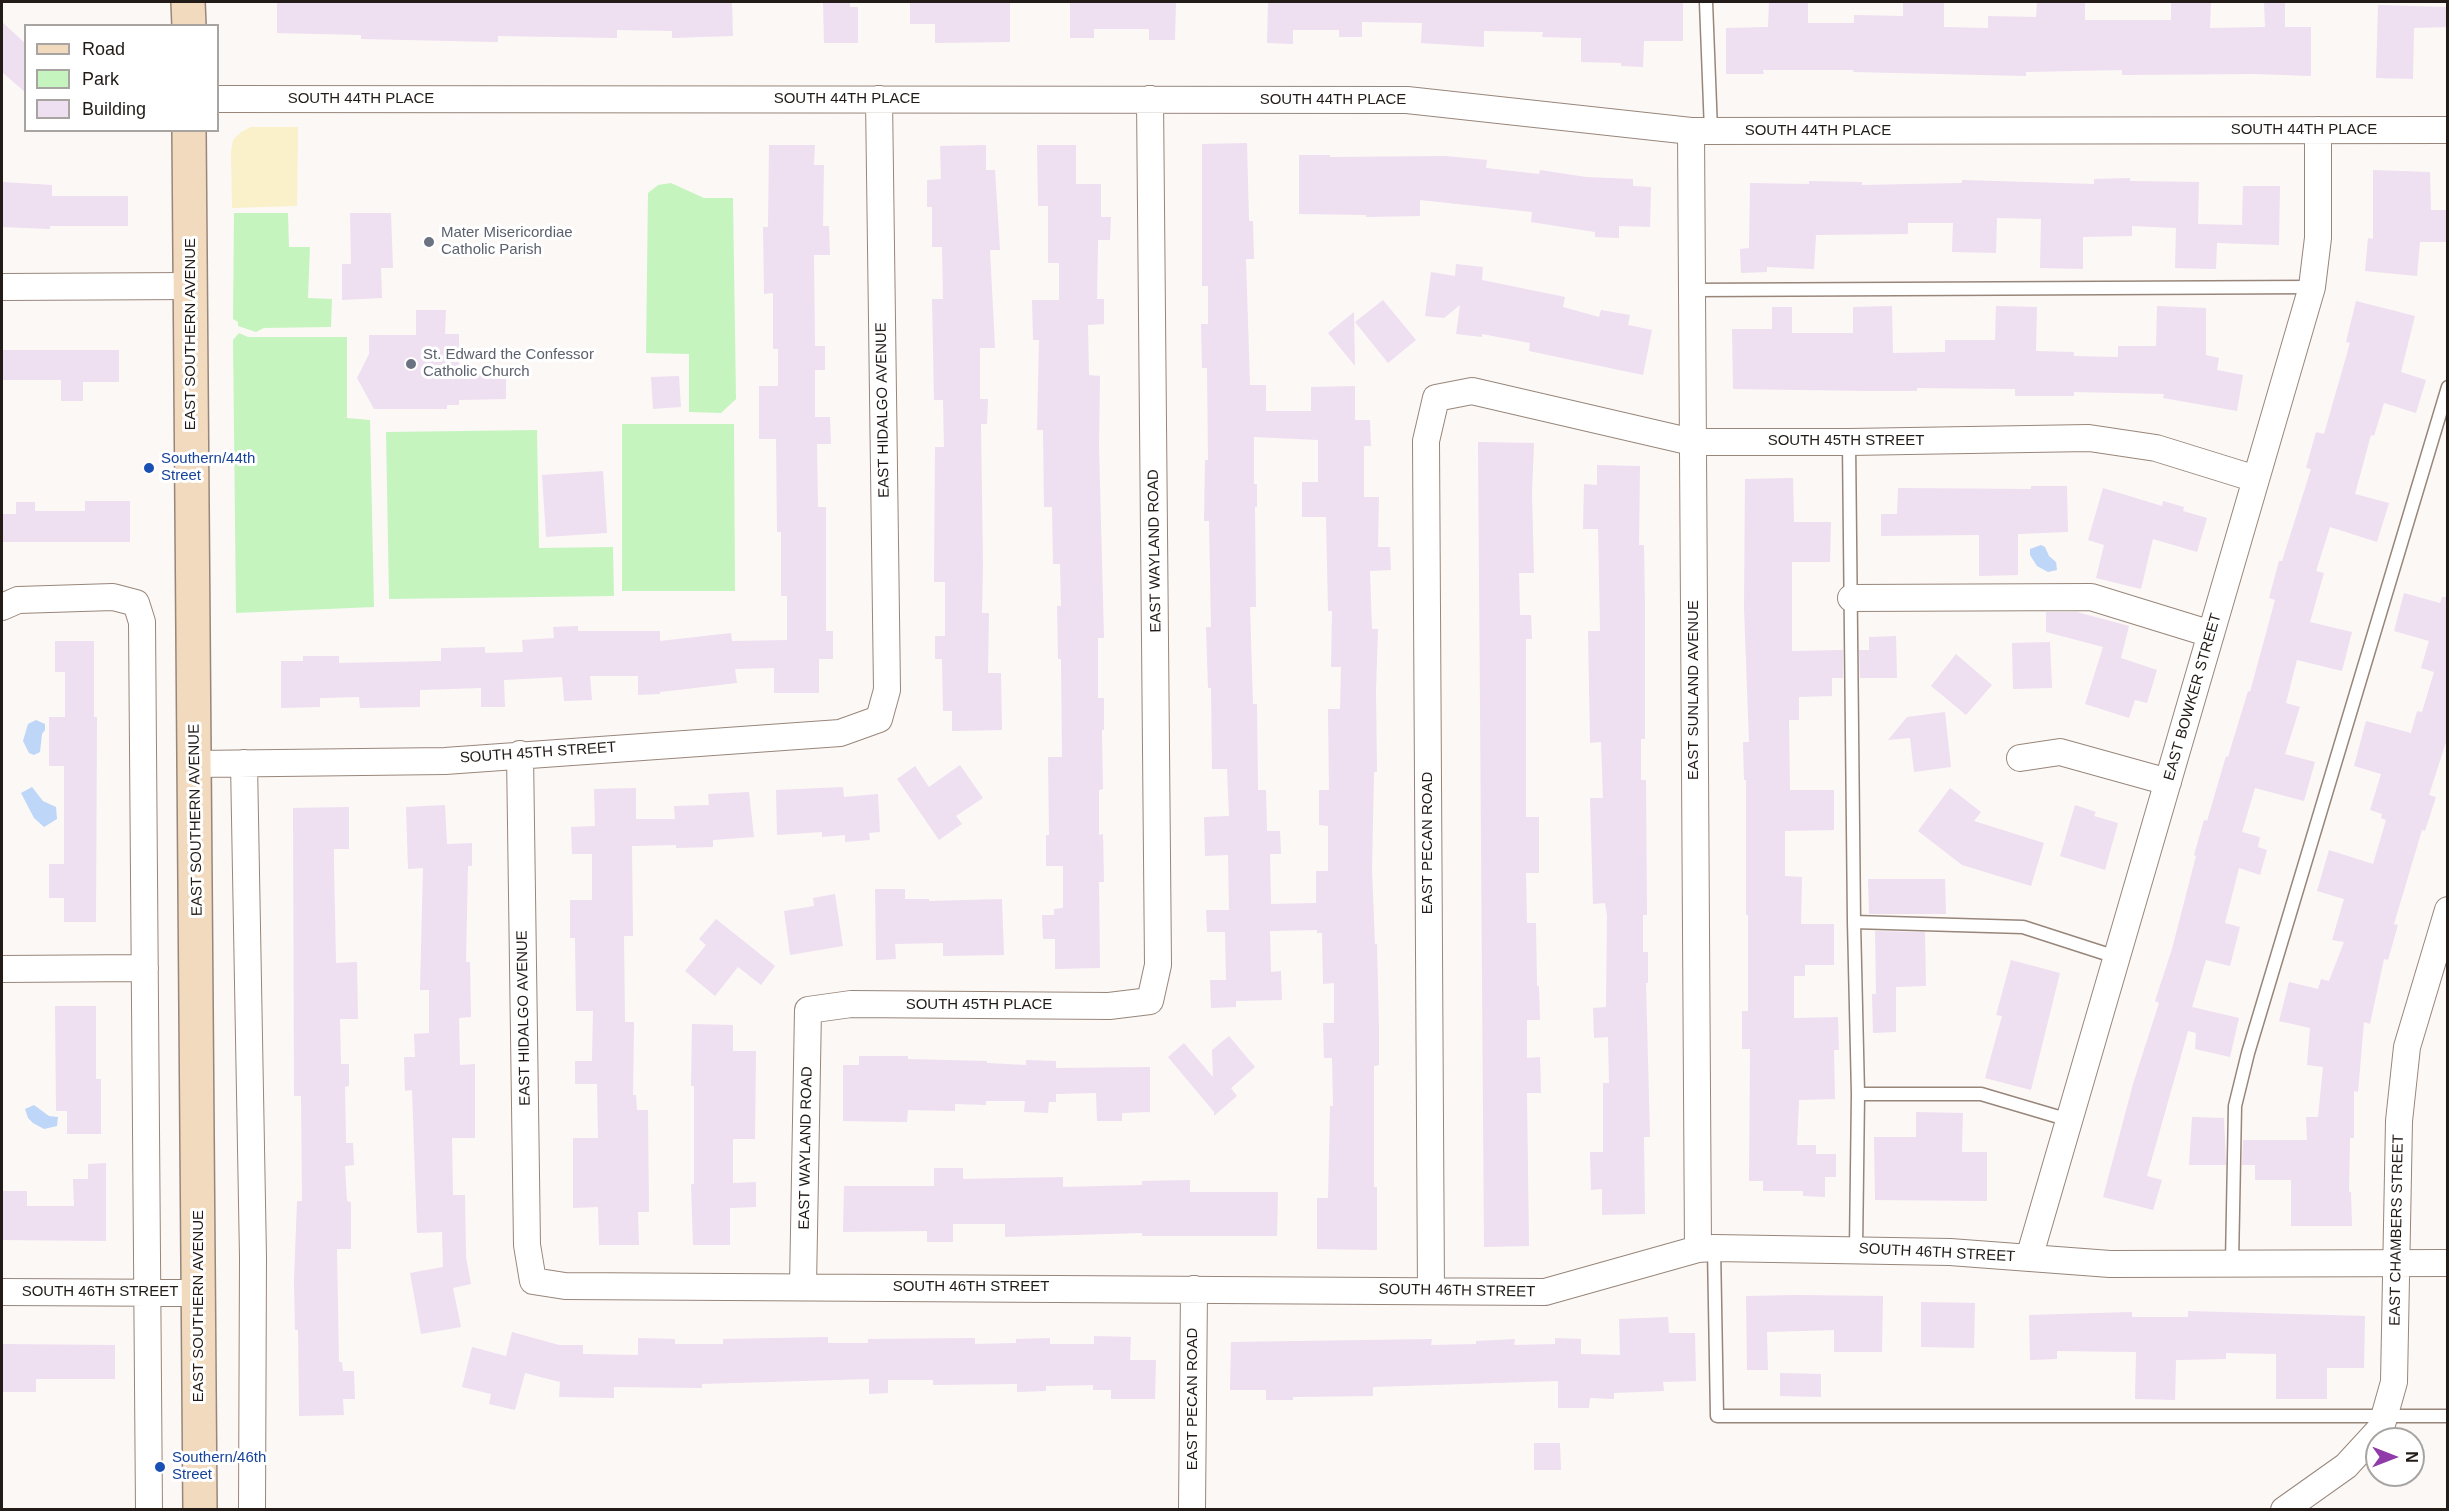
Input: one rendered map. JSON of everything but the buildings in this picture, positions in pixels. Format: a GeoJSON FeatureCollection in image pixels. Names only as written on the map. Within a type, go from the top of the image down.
{"type":"FeatureCollection","features":[{"type":"Feature","properties":{"kind":"main road"},"geometry":{"type":"LineString","coordinates":[[188,2],[189,24]]}},
{"type":"Feature","properties":{"kind":"main road","name":"EAST SOUTHERN AVENUE"},"geometry":{"type":"LineString","coordinates":[[189,132],[196,764],[200,1509]]}},
{"type":"Feature","properties":{"kind":"street","name":"SOUTH 44TH PLACE"},"geometry":{"type":"LineString","coordinates":[[219,99],[1407,100],[1701,131],[2448,130]]}},
{"type":"Feature","properties":{"kind":"street","name":"EAST HIDALGO AVENUE"},"geometry":{"type":"LineString","coordinates":[[879,99],[887,690],[879,719]]}},
{"type":"Feature","properties":{"kind":"street","name":"EAST WAYLAND ROAD"},"geometry":{"type":"LineString","coordinates":[[1150,99],[1158,965],[1150,1001]]}},
{"type":"Feature","properties":{"kind":"street","name":"EAST BOWKER STREET"},"geometry":{"type":"LineString","coordinates":[[2029,1258],[2312,287],[2318,238],[2318,130]]}},
{"type":"Feature","properties":{"kind":"street","name":"EAST SUNLAND AVENUE"},"geometry":{"type":"LineString","coordinates":[[1701,131],[1691,290],[1706,1248]]}},
{"type":"Feature","properties":{"kind":"street"},"geometry":{"type":"LineString","coordinates":[[2,287],[191,286]]}},
{"type":"Feature","properties":{"kind":"street","name":"SOUTH 45TH STREET"},"geometry":{"type":"LineString","coordinates":[[1436,398],[1473,391],[1692,442],[2089,438],[2156,448],[2256,479]]}},
{"type":"Feature","properties":{"kind":"street","name":"EAST PECAN ROAD"},"geometry":{"type":"LineString","coordinates":[[1431,1290],[1426,441],[1436,398]]}},
{"type":"Feature","properties":{"kind":"street"},"geometry":{"type":"LineString","coordinates":[[2,607],[18,600],[112,597],[136,603],[142,622],[149,1509]]}},
{"type":"Feature","properties":{"kind":"street"},"geometry":{"type":"LineString","coordinates":[[1851,598],[2091,597],[2211,634]]}},
{"type":"Feature","properties":{"kind":"street","name":"SOUTH 45TH STREET"},"geometry":{"type":"LineString","coordinates":[[196,764],[446,761],[840,733],[879,719]]}},
{"type":"Feature","properties":{"kind":"street"},"geometry":{"type":"LineString","coordinates":[[2020,758],[2060,752],[2168,782]]}},
{"type":"Feature","properties":{"kind":"street","name":"EAST HIDALGO AVENUE"},"geometry":{"type":"LineString","coordinates":[[520,754],[527,1233],[533,1281]]}},
{"type":"Feature","properties":{"kind":"street"},"geometry":{"type":"LineString","coordinates":[[244,763],[253,1257],[252,1509]]}},
{"type":"Feature","properties":{"kind":"street","name":"EAST CHAMBERS STREET"},"geometry":{"type":"LineString","coordinates":[[2284,1509],[2346,1466],[2381,1428],[2394,1382],[2398,1121],[2407,1047],[2448,910]]}},
{"type":"Feature","properties":{"kind":"street"},"geometry":{"type":"LineString","coordinates":[[2,969],[145,968]]}},
{"type":"Feature","properties":{"kind":"street","name":"SOUTH 45TH PLACE"},"geometry":{"type":"LineString","coordinates":[[808,1010],[851,1005],[1108,1006],[1150,1001]]}},
{"type":"Feature","properties":{"kind":"street","name":"EAST WAYLAND ROAD"},"geometry":{"type":"LineString","coordinates":[[803,1286],[808,1010]]}},
{"type":"Feature","properties":{"kind":"street","name":"SOUTH 46TH STREET"},"geometry":{"type":"LineString","coordinates":[[533,1281],[565,1286],[1194,1288],[1545,1292],[1706,1248],[1856,1249],[2109,1264],[2448,1263]]}},
{"type":"Feature","properties":{"kind":"street","name":"EAST PECAN ROAD"},"geometry":{"type":"LineString","coordinates":[[1192,1509],[1194,1288]]}},
{"type":"Feature","properties":{"kind":"street","name":"SOUTH 46TH STREET"},"geometry":{"type":"LineString","coordinates":[[2,1292],[199,1293]]}},
{"type":"Feature","properties":{"kind":"lane"},"geometry":{"type":"LineString","coordinates":[[1701,131],[1706,2]]}},
{"type":"Feature","properties":{"kind":"lane"},"geometry":{"type":"LineString","coordinates":[[1691,290],[2312,287]]}},
{"type":"Feature","properties":{"kind":"lane"},"geometry":{"type":"LineString","coordinates":[[2232,1263],[2235,1106],[2259,1018],[2448,387]]}},
{"type":"Feature","properties":{"kind":"lane"},"geometry":{"type":"LineString","coordinates":[[1849,442],[1858,1094],[1856,1249]]}},
{"type":"Feature","properties":{"kind":"lane"},"geometry":{"type":"LineString","coordinates":[[1854,922],[2023,927],[2116,957]]}},
{"type":"Feature","properties":{"kind":"lane"},"geometry":{"type":"LineString","coordinates":[[1858,1094],[1981,1094],[2069,1120]]}},
{"type":"Feature","properties":{"kind":"lane"},"geometry":{"type":"LineString","coordinates":[[1706,1248],[1717,1416],[2448,1416]]}},
{"type":"Feature","properties":{"kind":"green space"},"geometry":{"type":"Polygon","coordinates":[[[671,183],[704,198],[733,198],[736,399],[721,413],[689,412],[689,354],[646,353],[648,193],[658,185],[671,183]]]}},
{"type":"Feature","properties":{"kind":"green space"},"geometry":{"type":"Polygon","coordinates":[[[234,213],[288,213],[289,247],[310,247],[308,298],[332,299],[331,327],[264,328],[256,332],[238,326],[238,322],[233,319],[234,213]]]}},
{"type":"Feature","properties":{"kind":"green space"},"geometry":{"type":"Polygon","coordinates":[[[239,333],[248,337],[347,337],[347,418],[370,420],[374,607],[236,613],[233,340],[239,333]]]}},
{"type":"Feature","properties":{"kind":"green space"},"geometry":{"type":"Polygon","coordinates":[[[622,424],[734,424],[735,591],[622,591],[622,424]]]}},
{"type":"Feature","properties":{"kind":"green space"},"geometry":{"type":"Polygon","coordinates":[[[537,430],[539,548],[613,547],[614,596],[389,599],[386,432],[537,430]]]}},
{"type":"Feature","properties":{"kind":"sand"},"geometry":{"type":"Polygon","coordinates":[[[251,127],[298,127],[297,206],[232,208],[231,151],[233,140],[241,132],[251,127]]]}},
{"type":"Feature","properties":{"kind":"water"},"geometry":{"type":"Polygon","coordinates":[[[2041,545],[2056,562],[2057,570],[2048,572],[2037,566],[2030,555],[2030,549],[2041,545]]]}},
{"type":"Feature","properties":{"kind":"water"},"geometry":{"type":"Polygon","coordinates":[[[36,720],[45,724],[45,730],[42,734],[40,752],[34,755],[29,753],[23,741],[28,724],[36,720]]]}},
{"type":"Feature","properties":{"kind":"water"},"geometry":{"type":"Polygon","coordinates":[[[32,787],[43,801],[56,807],[57,819],[44,827],[34,818],[21,793],[32,787]]]}},
{"type":"Feature","properties":{"kind":"water"},"geometry":{"type":"Polygon","coordinates":[[[34,1105],[49,1116],[58,1117],[57,1126],[44,1129],[33,1123],[28,1118],[25,1109],[34,1105]]]}},
{"type":"Feature","properties":{"kind":"place","name":"Mater Misericordiae Catholic Parish"},"geometry":{"type":"Point","coordinates":[429,242]}},
{"type":"Feature","properties":{"kind":"place","name":"St. Edward the Confessor Catholic Church"},"geometry":{"type":"Point","coordinates":[411,364]}},
{"type":"Feature","properties":{"kind":"place","name":"Southern/44th Street"},"geometry":{"type":"Point","coordinates":[149,468]}},
{"type":"Feature","properties":{"kind":"place","name":"Southern/46th Street"},"geometry":{"type":"Point","coordinates":[160,1467]}}]}
